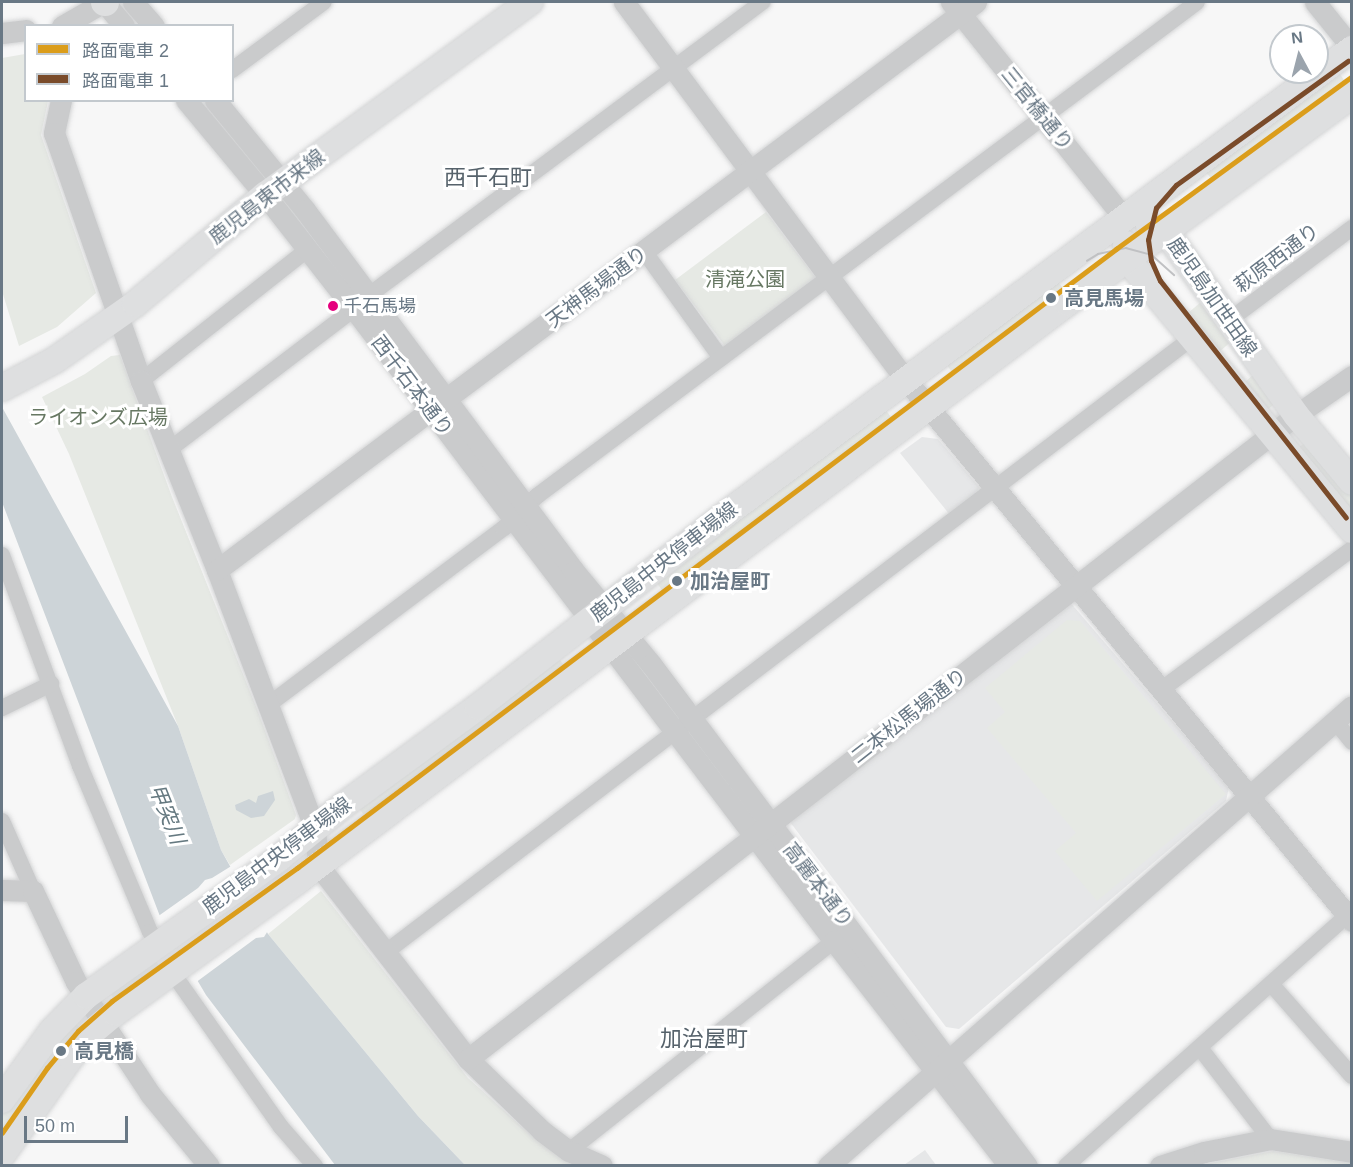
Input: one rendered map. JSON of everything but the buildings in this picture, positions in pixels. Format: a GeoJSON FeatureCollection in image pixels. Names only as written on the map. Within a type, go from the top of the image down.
{"type":"FeatureCollection","features":[{"type":"Feature","properties":{"kind":"main road","name":"鹿児島東市来線"},"geometry":{"type":"LineString","coordinates":[[2,388],[55,360],[117,316],[274,189],[531,2]]}},
{"type":"Feature","properties":{"kind":"main road","name":"鹿児島中央停車場線"},"geometry":{"type":"LineString","coordinates":[[2,1100],[52,1031],[86,996],[246,882],[906,380],[1352,49]]}},
{"type":"Feature","properties":{"kind":"main road","name":"鹿児島中央停車場線"},"geometry":{"type":"LineString","coordinates":[[2,1155],[71,1057],[102,1023],[318,865],[928,407],[1352,94]]}},
{"type":"Feature","properties":{"kind":"main road","name":"鹿児島加世田線"},"geometry":{"type":"LineString","coordinates":[[1123,217],[1166,232],[1296,415],[1352,482]]}},
{"type":"Feature","properties":{"kind":"main road"},"geometry":{"type":"LineString","coordinates":[[1123,217],[1128,259]]}},
{"type":"Feature","properties":{"kind":"main road","name":"鹿児島加世田線"},"geometry":{"type":"LineString","coordinates":[[1128,259],[1352,530]]}},
{"type":"Feature","properties":{"kind":"street"},"geometry":{"type":"LineString","coordinates":[[66,24],[104,2],[122,24]]}},
{"type":"Feature","properties":{"kind":"street"},"geometry":{"type":"LineString","coordinates":[[133,2],[152,24]]}},
{"type":"Feature","properties":{"kind":"street"},"geometry":{"type":"LineString","coordinates":[[234,69],[324,2]]}},
{"type":"Feature","properties":{"kind":"street"},"geometry":{"type":"LineString","coordinates":[[624,2],[906,380],[1075,587],[1162,689],[1248,797],[1348,912],[1272,985],[1066,1166]]}},
{"type":"Feature","properties":{"kind":"street"},"geometry":{"type":"LineString","coordinates":[[170,449],[674,69],[742,8],[763,2]]}},
{"type":"Feature","properties":{"kind":"street"},"geometry":{"type":"LineString","coordinates":[[268,705],[721,358],[1197,2]]}},
{"type":"Feature","properties":{"kind":"street"},"geometry":{"type":"LineString","coordinates":[[1315,2],[1352,49]]}},
{"type":"Feature","properties":{"kind":"street","name":"三官橋通り"},"geometry":{"type":"LineString","coordinates":[[962,5],[1044,117],[1123,217]]}},
{"type":"Feature","properties":{"kind":"street","name":"天神馬場通り"},"geometry":{"type":"LineString","coordinates":[[217,570],[751,172],[962,5]]}},
{"type":"Feature","properties":{"kind":"street"},"geometry":{"type":"LineString","coordinates":[[2,33],[24,30]]}},
{"type":"Feature","properties":{"kind":"street"},"geometry":{"type":"LineString","coordinates":[[62,102],[54,133],[141,381],[217,570],[315,829],[318,865],[468,1059],[542,1131],[569,1151],[602,1166]]}},
{"type":"Feature","properties":{"kind":"street","name":"西千石本通り"},"geometry":{"type":"LineString","coordinates":[[188,102],[274,189],[307,250],[361,303]]}},
{"type":"Feature","properties":{"kind":"street","name":"西千石本通り"},"geometry":{"type":"LineString","coordinates":[[216,102],[274,189],[519,513],[619,641]]}},
{"type":"Feature","properties":{"kind":"street","name":"萩原西通り"},"geometry":{"type":"LineString","coordinates":[[1228,321],[1352,228]]}},
{"type":"Feature","properties":{"kind":"street"},"geometry":{"type":"LineString","coordinates":[[141,381],[307,250]]}},
{"type":"Feature","properties":{"kind":"street"},"geometry":{"type":"LineString","coordinates":[[644,251],[721,358]]}},
{"type":"Feature","properties":{"kind":"street"},"geometry":{"type":"LineString","coordinates":[[386,952],[993,487],[1192,338]]}},
{"type":"Feature","properties":{"kind":"street","name":"二本松馬場通り"},"geometry":{"type":"LineString","coordinates":[[468,1059],[1296,415],[1352,376]]}},
{"type":"Feature","properties":{"kind":"street"},"geometry":{"type":"LineString","coordinates":[[1162,689],[1352,549]]}},
{"type":"Feature","properties":{"kind":"street"},"geometry":{"type":"LineString","coordinates":[[2,555],[80,766],[150,932],[159,943]]}},
{"type":"Feature","properties":{"kind":"street","name":"高麗本通り"},"geometry":{"type":"LineString","coordinates":[[619,641],[683,724],[771,823],[943,1065],[1009,1166]]}},
{"type":"Feature","properties":{"kind":"street"},"geometry":{"type":"LineString","coordinates":[[2,708],[51,684]]}},
{"type":"Feature","properties":{"kind":"street"},"geometry":{"type":"LineString","coordinates":[[828,1166],[1352,706]]}},
{"type":"Feature","properties":{"kind":"street"},"geometry":{"type":"LineString","coordinates":[[1335,721],[1352,742]]}},
{"type":"Feature","properties":{"kind":"street","name":"高麗本通り"},"geometry":{"type":"LineString","coordinates":[[683,724],[753,836],[834,941],[943,1065],[1027,1166]]}},
{"type":"Feature","properties":{"kind":"street"},"geometry":{"type":"LineString","coordinates":[[2,821],[76,982],[150,1094],[209,1166]]}},
{"type":"Feature","properties":{"kind":"street"},"geometry":{"type":"LineString","coordinates":[[2,890],[33,891]]}},
{"type":"Feature","properties":{"kind":"street"},"geometry":{"type":"LineString","coordinates":[[569,1151],[834,941]]}},
{"type":"Feature","properties":{"kind":"street"},"geometry":{"type":"LineString","coordinates":[[176,969],[281,1127],[315,1166]]}},
{"type":"Feature","properties":{"kind":"street"},"geometry":{"type":"LineString","coordinates":[[1272,985],[1352,1076]]}},
{"type":"Feature","properties":{"kind":"street"},"geometry":{"type":"LineString","coordinates":[[1200,1048],[1270,1139]]}},
{"type":"Feature","properties":{"kind":"street"},"geometry":{"type":"LineString","coordinates":[[1160,1166],[1204,1152],[1270,1139],[1352,1152]]}},
{"type":"Feature","properties":{"kind":"shaded area"},"geometry":{"type":"Polygon","coordinates":[[[922,437],[938,439],[979,487],[977,493],[950,515],[900,453],[922,437]]]}},
{"type":"Feature","properties":{"kind":"shaded area"},"geometry":{"type":"Polygon","coordinates":[[[1069,601],[1229,787],[1226,801],[959,1029],[946,1027],[790,822],[1069,601]]]}},
{"type":"Feature","properties":{"kind":"shaded area"},"geometry":{"type":"Polygon","coordinates":[[[925,1150],[936,1165],[904,1165],[925,1150]]]}},
{"type":"Feature","properties":{"kind":"green space"},"geometry":{"type":"Polygon","coordinates":[[[24,54],[24,102],[48,102],[41,135],[96,293],[57,327],[19,346],[2,291],[2,58],[24,54]]]}},
{"type":"Feature","properties":{"kind":"green space"},"geometry":{"type":"Polygon","coordinates":[[[1339,73],[1347,84],[1214,182],[1205,171],[1324,84],[1329,84],[1329,80],[1339,73]]]}},
{"type":"Feature","properties":{"kind":"green space","name":"清滝公園"},"geometry":{"type":"Polygon","coordinates":[[[766,212],[816,278],[725,346],[675,280],[766,212]]]}},
{"type":"Feature","properties":{"kind":"green space"},"geometry":{"type":"Polygon","coordinates":[[[1056,279],[1065,291],[955,376],[946,364],[1056,279]]]}},
{"type":"Feature","properties":{"kind":"green space"},"geometry":{"type":"Polygon","coordinates":[[[1200,303],[1231,342],[1220,351],[1189,312],[1200,303]]]}},
{"type":"Feature","properties":{"kind":"green space","name":"ライオンズ広場"},"geometry":{"type":"Polygon","coordinates":[[[120,355],[172,497],[257,709],[296,815],[295,819],[230,865],[221,850],[178,726],[69,454],[42,397],[85,374],[111,356],[120,355]]]}},
{"type":"Feature","properties":{"kind":"green space"},"geometry":{"type":"Polygon","coordinates":[[[1255,373],[1278,401],[1267,410],[1244,383],[1255,373]]]}},
{"type":"Feature","properties":{"kind":"green space"},"geometry":{"type":"Polygon","coordinates":[[[885,409],[894,421],[665,594],[656,582],[885,409]]]}},
{"type":"Feature","properties":{"kind":"green space"},"geometry":{"type":"Polygon","coordinates":[[[1308,440],[1351,494],[1351,518],[1297,449],[1308,440]]]}},
{"type":"Feature","properties":{"kind":"green space"},"geometry":{"type":"Polygon","coordinates":[[[1067,620],[1080,621],[1226,794],[1097,901],[1055,851],[1076,833],[987,728],[1005,712],[985,688],[1067,620]]]}},
{"type":"Feature","properties":{"kind":"green space"},"geometry":{"type":"Polygon","coordinates":[[[557,656],[566,668],[367,819],[358,807],[557,656]]]}},
{"type":"Feature","properties":{"kind":"green space"},"geometry":{"type":"Polygon","coordinates":[[[321,891],[468,1078],[533,1137],[573,1165],[465,1165],[418,1116],[268,934],[321,891]]]}},
{"type":"Feature","properties":{"kind":"green space"},"geometry":{"type":"Polygon","coordinates":[[[154,958],[162,970],[116,1002],[108,990],[154,958]]]}},
{"type":"Feature","properties":{"kind":"green space"},"geometry":{"type":"Polygon","coordinates":[[[72,1021],[83,1030],[2,1140],[2,1115],[41,1059],[72,1021]]]}},
{"type":"Feature","properties":{"kind":"green space"},"geometry":{"type":"Polygon","coordinates":[[[1273,1151],[1351,1163],[1351,1165],[1200,1165],[1273,1151]]]}},
{"type":"Feature","properties":{"kind":"water","name":"甲突川"},"geometry":{"type":"Polygon","coordinates":[[[2,407],[178,726],[221,850],[268,934],[418,1116],[465,1165],[335,1165],[206,995],[161,919],[2,502],[2,407]]]}},
{"type":"Feature","properties":{"kind":"water"},"geometry":{"type":"Polygon","coordinates":[[[273,791],[275,800],[264,816],[251,818],[236,810],[235,805],[249,799],[256,803],[258,796],[273,791]]]}},
{"type":"Feature","properties":{"kind":"pier"},"geometry":{"type":"Polygon","coordinates":[[[233,865],[269,929],[264,937],[256,938],[195,983],[157,917],[198,888],[205,880],[233,865]]]}},
{"type":"Feature","properties":{"kind":"tram line","name":"1"},"geometry":{"type":"LineString","coordinates":[[1346,518],[1160,281],[1151,261],[1148,240],[1156,208],[1176,185],[1348,61]]}},
{"type":"Feature","properties":{"kind":"tram line","name":"2"},"geometry":{"type":"LineString","coordinates":[[2,1133],[47,1068],[78,1031],[112,1001],[297,868],[1116,249],[1352,76]]}},
{"type":"Feature","properties":{"kind":"tram line"},"geometry":{"type":"LineString","coordinates":[[1087,261],[1098,254],[1126,248],[1152,255],[1174,275]]}},
{"type":"Feature","properties":{"kind":"place","name":"高見馬場"},"geometry":{"type":"Point","coordinates":[1051,298]}},
{"type":"Feature","properties":{"kind":"place","name":"千石馬場"},"geometry":{"type":"Point","coordinates":[333,306]}},
{"type":"Feature","properties":{"kind":"place","name":"加治屋町"},"geometry":{"type":"Point","coordinates":[677,581]}},
{"type":"Feature","properties":{"kind":"place","name":"高見橋"},"geometry":{"type":"Point","coordinates":[61,1051]}},
{"type":"Feature","properties":{"kind":"district","name":"西千石町"},"geometry":{"type":"Point","coordinates":[488,178]}},
{"type":"Feature","properties":{"kind":"district","name":"加治屋町"},"geometry":{"type":"Point","coordinates":[704,1039]}}]}
